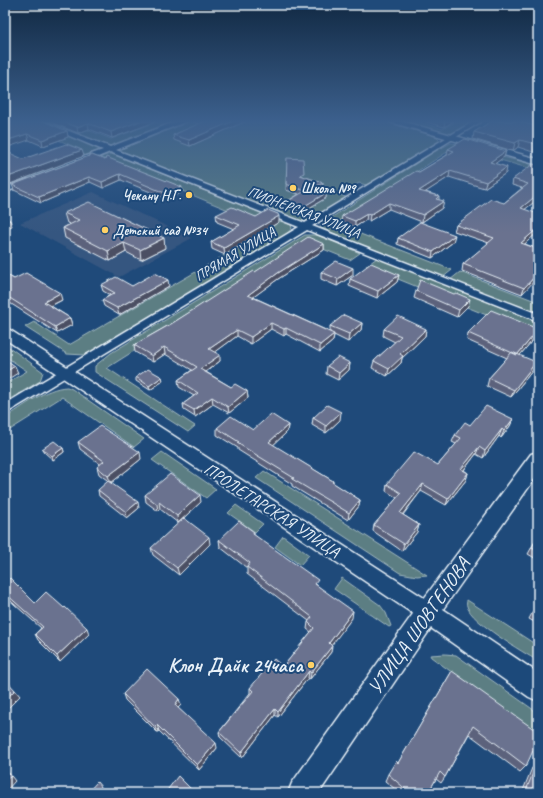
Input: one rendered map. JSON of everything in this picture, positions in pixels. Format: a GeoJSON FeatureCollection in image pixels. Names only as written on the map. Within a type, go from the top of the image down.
{"type":"FeatureCollection","features":[{"type":"Feature","properties":{"kind":"main road","name":"УЛИЦА ШОВГЕНОВА"},"geometry":{"type":"LineString","coordinates":[[302,793],[428,612],[538,459]]}},
{"type":"Feature","properties":{"kind":"main road","name":"ПРОЛЕТАРСКАЯ УЛИЦА"},"geometry":{"type":"LineString","coordinates":[[428,612],[538,688]]}},
{"type":"Feature","properties":{"kind":"street"},"geometry":{"type":"LineString","coordinates":[[70,165],[88,158]]}},
{"type":"Feature","properties":{"kind":"street","name":"ПИОНЕРСКАЯ УЛИЦА"},"geometry":{"type":"LineString","coordinates":[[131,158],[538,318]]}},
{"type":"Feature","properties":{"kind":"street","name":"ПРЯМАЯ УЛИЦА"},"geometry":{"type":"LineString","coordinates":[[5,410],[419,158]]}},
{"type":"Feature","properties":{"kind":"street"},"geometry":{"type":"LineString","coordinates":[[525,158],[538,162]]}},
{"type":"Feature","properties":{"kind":"street"},"geometry":{"type":"LineString","coordinates":[[5,190],[35,179]]}},
{"type":"Feature","properties":{"kind":"street","name":"ПРОЛЕТАРСКАЯ УЛИЦА"},"geometry":{"type":"LineString","coordinates":[[5,333],[428,612]]}},
{"type":"Feature","properties":{"kind":"shaded area","name":"Детский сад №34"},"geometry":{"type":"Polygon","coordinates":[[[93,192],[192,238],[119,277],[20,223],[93,192]]]}},
{"type":"Feature","properties":{"kind":"green space"},"geometry":{"type":"Polygon","coordinates":[[[55,158],[78,158],[5,187],[5,177],[55,158]]]}},
{"type":"Feature","properties":{"kind":"green space"},"geometry":{"type":"Polygon","coordinates":[[[103,158],[123,158],[291,225],[292,228],[287,234],[85,355],[67,354],[25,327],[34,322],[69,345],[272,228],[103,158]]]}},
{"type":"Feature","properties":{"kind":"green space"},"geometry":{"type":"Polygon","coordinates":[[[139,158],[414,158],[370,186],[359,183],[340,195],[348,198],[312,220],[299,221],[139,158]]]}},
{"type":"Feature","properties":{"kind":"green space"},"geometry":{"type":"Polygon","coordinates":[[[424,158],[437,158],[335,224],[452,270],[442,278],[321,228],[321,224],[424,158]]]}},
{"type":"Feature","properties":{"kind":"green space"},"geometry":{"type":"Polygon","coordinates":[[[494,158],[508,158],[538,165],[538,171],[494,158]]]}},
{"type":"Feature","properties":{"kind":"green space"},"geometry":{"type":"Polygon","coordinates":[[[305,235],[317,235],[360,253],[350,260],[306,242],[107,368],[195,426],[188,432],[95,372],[95,366],[111,353],[305,235]]]}},
{"type":"Feature","properties":{"kind":"green space"},"geometry":{"type":"Polygon","coordinates":[[[377,258],[538,322],[538,336],[366,266],[377,258]]]}},
{"type":"Feature","properties":{"kind":"green space"},"geometry":{"type":"Polygon","coordinates":[[[460,272],[538,302],[538,314],[450,280],[460,272]]]}},
{"type":"Feature","properties":{"kind":"green space"},"geometry":{"type":"Polygon","coordinates":[[[5,344],[43,372],[40,381],[5,402],[5,384],[27,371],[5,356],[5,344]]]}},
{"type":"Feature","properties":{"kind":"green space"},"geometry":{"type":"Polygon","coordinates":[[[67,387],[144,439],[134,447],[62,397],[5,433],[5,418],[42,394],[67,387]]]}},
{"type":"Feature","properties":{"kind":"green space"},"geometry":{"type":"Polygon","coordinates":[[[162,452],[216,489],[206,498],[152,460],[162,452]]]}},
{"type":"Feature","properties":{"kind":"green space"},"geometry":{"type":"Polygon","coordinates":[[[264,471],[427,575],[417,576],[400,573],[256,478],[264,471]]]}},
{"type":"Feature","properties":{"kind":"green space"},"geometry":{"type":"Polygon","coordinates":[[[236,505],[263,524],[255,532],[228,513],[236,505]]]}},
{"type":"Feature","properties":{"kind":"green space"},"geometry":{"type":"Polygon","coordinates":[[[283,536],[309,555],[300,565],[275,547],[283,536]]]}},
{"type":"Feature","properties":{"kind":"green space"},"geometry":{"type":"Polygon","coordinates":[[[342,578],[380,605],[386,613],[391,626],[389,627],[334,589],[342,578]]]}},
{"type":"Feature","properties":{"kind":"green space"},"geometry":{"type":"Polygon","coordinates":[[[467,600],[538,646],[538,661],[487,628],[471,613],[467,606],[467,600]]]}},
{"type":"Feature","properties":{"kind":"green space"},"geometry":{"type":"Polygon","coordinates":[[[430,655],[456,655],[538,713],[538,735],[430,655]]]}},
{"type":"Feature","properties":{"kind":"building"},"geometry":{"type":"Polygon","coordinates":[[[5,158],[59,158],[8,177],[5,171],[5,158]]]}},
{"type":"Feature","properties":{"kind":"building"},"geometry":{"type":"Polygon","coordinates":[[[83,158],[100,158],[105,160],[106,158],[109,158],[182,187],[167,194],[120,174],[102,182],[89,177],[39,197],[12,185],[83,158]]]}},
{"type":"Feature","properties":{"kind":"building"},"geometry":{"type":"Polygon","coordinates":[[[287,158],[303,159],[304,173],[300,175],[323,183],[313,188],[326,193],[303,207],[288,201],[305,191],[286,184],[287,158]]]}},
{"type":"Feature","properties":{"kind":"building"},"geometry":{"type":"Polygon","coordinates":[[[442,158],[495,158],[490,162],[507,167],[486,182],[450,171],[419,191],[439,196],[436,199],[444,201],[423,215],[389,203],[370,215],[367,214],[355,221],[342,216],[416,171],[419,172],[442,158]]]}},
{"type":"Feature","properties":{"kind":"building"},"geometry":{"type":"Polygon","coordinates":[[[533,164],[538,165],[538,194],[521,208],[538,214],[538,228],[521,243],[538,249],[538,273],[524,288],[463,264],[494,238],[456,225],[491,199],[504,203],[528,184],[513,179],[533,164]]]}},
{"type":"Feature","properties":{"kind":"building"},"geometry":{"type":"Polygon","coordinates":[[[89,202],[164,238],[140,250],[124,243],[108,251],[63,228],[79,220],[64,213],[89,202]]]}},
{"type":"Feature","properties":{"kind":"building"},"geometry":{"type":"Polygon","coordinates":[[[232,207],[256,217],[268,210],[278,214],[279,216],[224,248],[211,242],[240,225],[216,215],[232,207]]]}},
{"type":"Feature","properties":{"kind":"building"},"geometry":{"type":"Polygon","coordinates":[[[5,217],[10,220],[5,222],[5,217]]]}},
{"type":"Feature","properties":{"kind":"building"},"geometry":{"type":"Polygon","coordinates":[[[420,222],[455,235],[433,252],[398,238],[420,222]]]}},
{"type":"Feature","properties":{"kind":"building"},"geometry":{"type":"Polygon","coordinates":[[[308,237],[324,244],[278,273],[248,295],[334,334],[320,345],[286,328],[284,329],[271,323],[251,337],[237,330],[209,349],[220,355],[200,369],[231,387],[235,384],[247,391],[228,407],[212,397],[194,410],[183,404],[198,393],[178,380],[197,367],[164,347],[152,356],[134,345],[171,324],[254,271],[255,272],[308,237]]]}},
{"type":"Feature","properties":{"kind":"building"},"geometry":{"type":"Polygon","coordinates":[[[336,261],[353,268],[338,279],[321,272],[336,261]]]}},
{"type":"Feature","properties":{"kind":"building"},"geometry":{"type":"Polygon","coordinates":[[[371,263],[399,275],[378,291],[350,279],[371,263]]]}},
{"type":"Feature","properties":{"kind":"building"},"geometry":{"type":"Polygon","coordinates":[[[26,273],[60,293],[44,302],[70,318],[55,327],[5,295],[5,274],[14,279],[26,273]]]}},
{"type":"Feature","properties":{"kind":"building"},"geometry":{"type":"Polygon","coordinates":[[[155,273],[168,280],[117,308],[102,300],[115,293],[101,285],[116,277],[132,286],[155,273]]]}},
{"type":"Feature","properties":{"kind":"building"},"geometry":{"type":"Polygon","coordinates":[[[420,280],[470,299],[459,310],[416,291],[420,280]]]}},
{"type":"Feature","properties":{"kind":"building"},"geometry":{"type":"Polygon","coordinates":[[[491,310],[538,329],[517,355],[468,333],[491,310]]]}},
{"type":"Feature","properties":{"kind":"building"},"geometry":{"type":"Polygon","coordinates":[[[344,315],[362,323],[349,334],[330,326],[344,315]]]}},
{"type":"Feature","properties":{"kind":"building"},"geometry":{"type":"Polygon","coordinates":[[[398,316],[426,329],[400,354],[403,356],[389,369],[374,361],[401,336],[384,329],[398,316]]]}},
{"type":"Feature","properties":{"kind":"building"},"geometry":{"type":"Polygon","coordinates":[[[512,352],[536,362],[514,390],[489,378],[512,352]]]}},
{"type":"Feature","properties":{"kind":"building"},"geometry":{"type":"Polygon","coordinates":[[[338,357],[350,363],[339,373],[327,366],[338,357]]]}},
{"type":"Feature","properties":{"kind":"building"},"geometry":{"type":"Polygon","coordinates":[[[5,359],[15,366],[5,372],[5,359]]]}},
{"type":"Feature","properties":{"kind":"building"},"geometry":{"type":"Polygon","coordinates":[[[148,369],[162,377],[149,386],[136,377],[148,369]]]}},
{"type":"Feature","properties":{"kind":"building"},"geometry":{"type":"Polygon","coordinates":[[[327,405],[341,412],[326,426],[313,418],[327,405]]]}},
{"type":"Feature","properties":{"kind":"building"},"geometry":{"type":"Polygon","coordinates":[[[486,406],[513,419],[504,431],[502,429],[485,451],[479,447],[461,469],[468,473],[448,499],[423,484],[400,513],[419,525],[404,544],[374,525],[401,493],[387,484],[414,452],[438,465],[461,438],[455,435],[465,422],[470,425],[486,406]]]}},
{"type":"Feature","properties":{"kind":"building"},"geometry":{"type":"Polygon","coordinates":[[[271,414],[288,425],[269,442],[333,481],[332,482],[360,500],[349,513],[292,479],[294,478],[237,443],[239,442],[217,428],[231,416],[253,430],[271,414]]]}},
{"type":"Feature","properties":{"kind":"building"},"geometry":{"type":"Polygon","coordinates":[[[100,426],[140,452],[108,476],[97,467],[104,461],[78,442],[100,426]]]}},
{"type":"Feature","properties":{"kind":"building"},"geometry":{"type":"Polygon","coordinates":[[[54,441],[63,448],[52,456],[42,449],[54,441]]]}},
{"type":"Feature","properties":{"kind":"building"},"geometry":{"type":"Polygon","coordinates":[[[170,474],[200,495],[177,516],[159,502],[157,504],[145,495],[170,474]]]}},
{"type":"Feature","properties":{"kind":"building"},"geometry":{"type":"Polygon","coordinates":[[[108,481],[138,502],[126,512],[98,490],[108,481]]]}},
{"type":"Feature","properties":{"kind":"building"},"geometry":{"type":"Polygon","coordinates":[[[184,518],[209,537],[177,568],[151,548],[184,518]]]}},
{"type":"Feature","properties":{"kind":"building"},"geometry":{"type":"Polygon","coordinates":[[[239,521],[254,532],[253,534],[318,580],[315,584],[353,611],[329,643],[332,646],[311,673],[309,671],[278,712],[275,709],[241,753],[219,732],[253,691],[250,688],[274,659],[283,667],[314,628],[308,622],[312,617],[247,567],[250,563],[219,540],[239,521]]]}},
{"type":"Feature","properties":{"kind":"building"},"geometry":{"type":"Polygon","coordinates":[[[538,536],[538,551],[532,547],[538,536]]]}},
{"type":"Feature","properties":{"kind":"building"},"geometry":{"type":"Polygon","coordinates":[[[10,578],[35,603],[46,592],[64,608],[65,607],[87,628],[57,656],[35,634],[43,627],[5,593],[5,583],[10,578]]]}},
{"type":"Feature","properties":{"kind":"building"},"geometry":{"type":"Polygon","coordinates":[[[538,603],[538,615],[533,612],[538,603]]]}},
{"type":"Feature","properties":{"kind":"building"},"geometry":{"type":"Polygon","coordinates":[[[147,669],[179,699],[175,705],[216,743],[197,765],[157,725],[155,727],[123,694],[147,669]]]}},
{"type":"Feature","properties":{"kind":"building"},"geometry":{"type":"Polygon","coordinates":[[[452,671],[538,732],[538,740],[526,766],[473,726],[445,777],[440,772],[428,793],[410,793],[388,774],[396,761],[398,763],[452,671]]]}},
{"type":"Feature","properties":{"kind":"building"},"geometry":{"type":"Polygon","coordinates":[[[5,679],[15,690],[5,700],[5,679]]]}},
{"type":"Feature","properties":{"kind":"building"},"geometry":{"type":"Polygon","coordinates":[[[537,763],[538,793],[525,793],[537,763]]]}},
{"type":"Feature","properties":{"kind":"building"},"geometry":{"type":"Polygon","coordinates":[[[5,769],[11,776],[5,782],[5,769]]]}},
{"type":"Feature","properties":{"kind":"building"},"geometry":{"type":"Polygon","coordinates":[[[178,776],[195,793],[165,793],[178,776]]]}},
{"type":"Feature","properties":{"kind":"building"},"geometry":{"type":"Polygon","coordinates":[[[97,782],[106,793],[87,793],[97,782]]]}},
{"type":"Feature","properties":{"kind":"place","name":"Школа №9"},"geometry":{"type":"Point","coordinates":[293,188]}},
{"type":"Feature","properties":{"kind":"place","name":"Чекану Н.Г."},"geometry":{"type":"Point","coordinates":[189,195]}},
{"type":"Feature","properties":{"kind":"place","name":"Детский сад №34"},"geometry":{"type":"Point","coordinates":[105,230]}},
{"type":"Feature","properties":{"kind":"place","name":"Клон Дайк 24часа"},"geometry":{"type":"Point","coordinates":[311,665]}}]}
